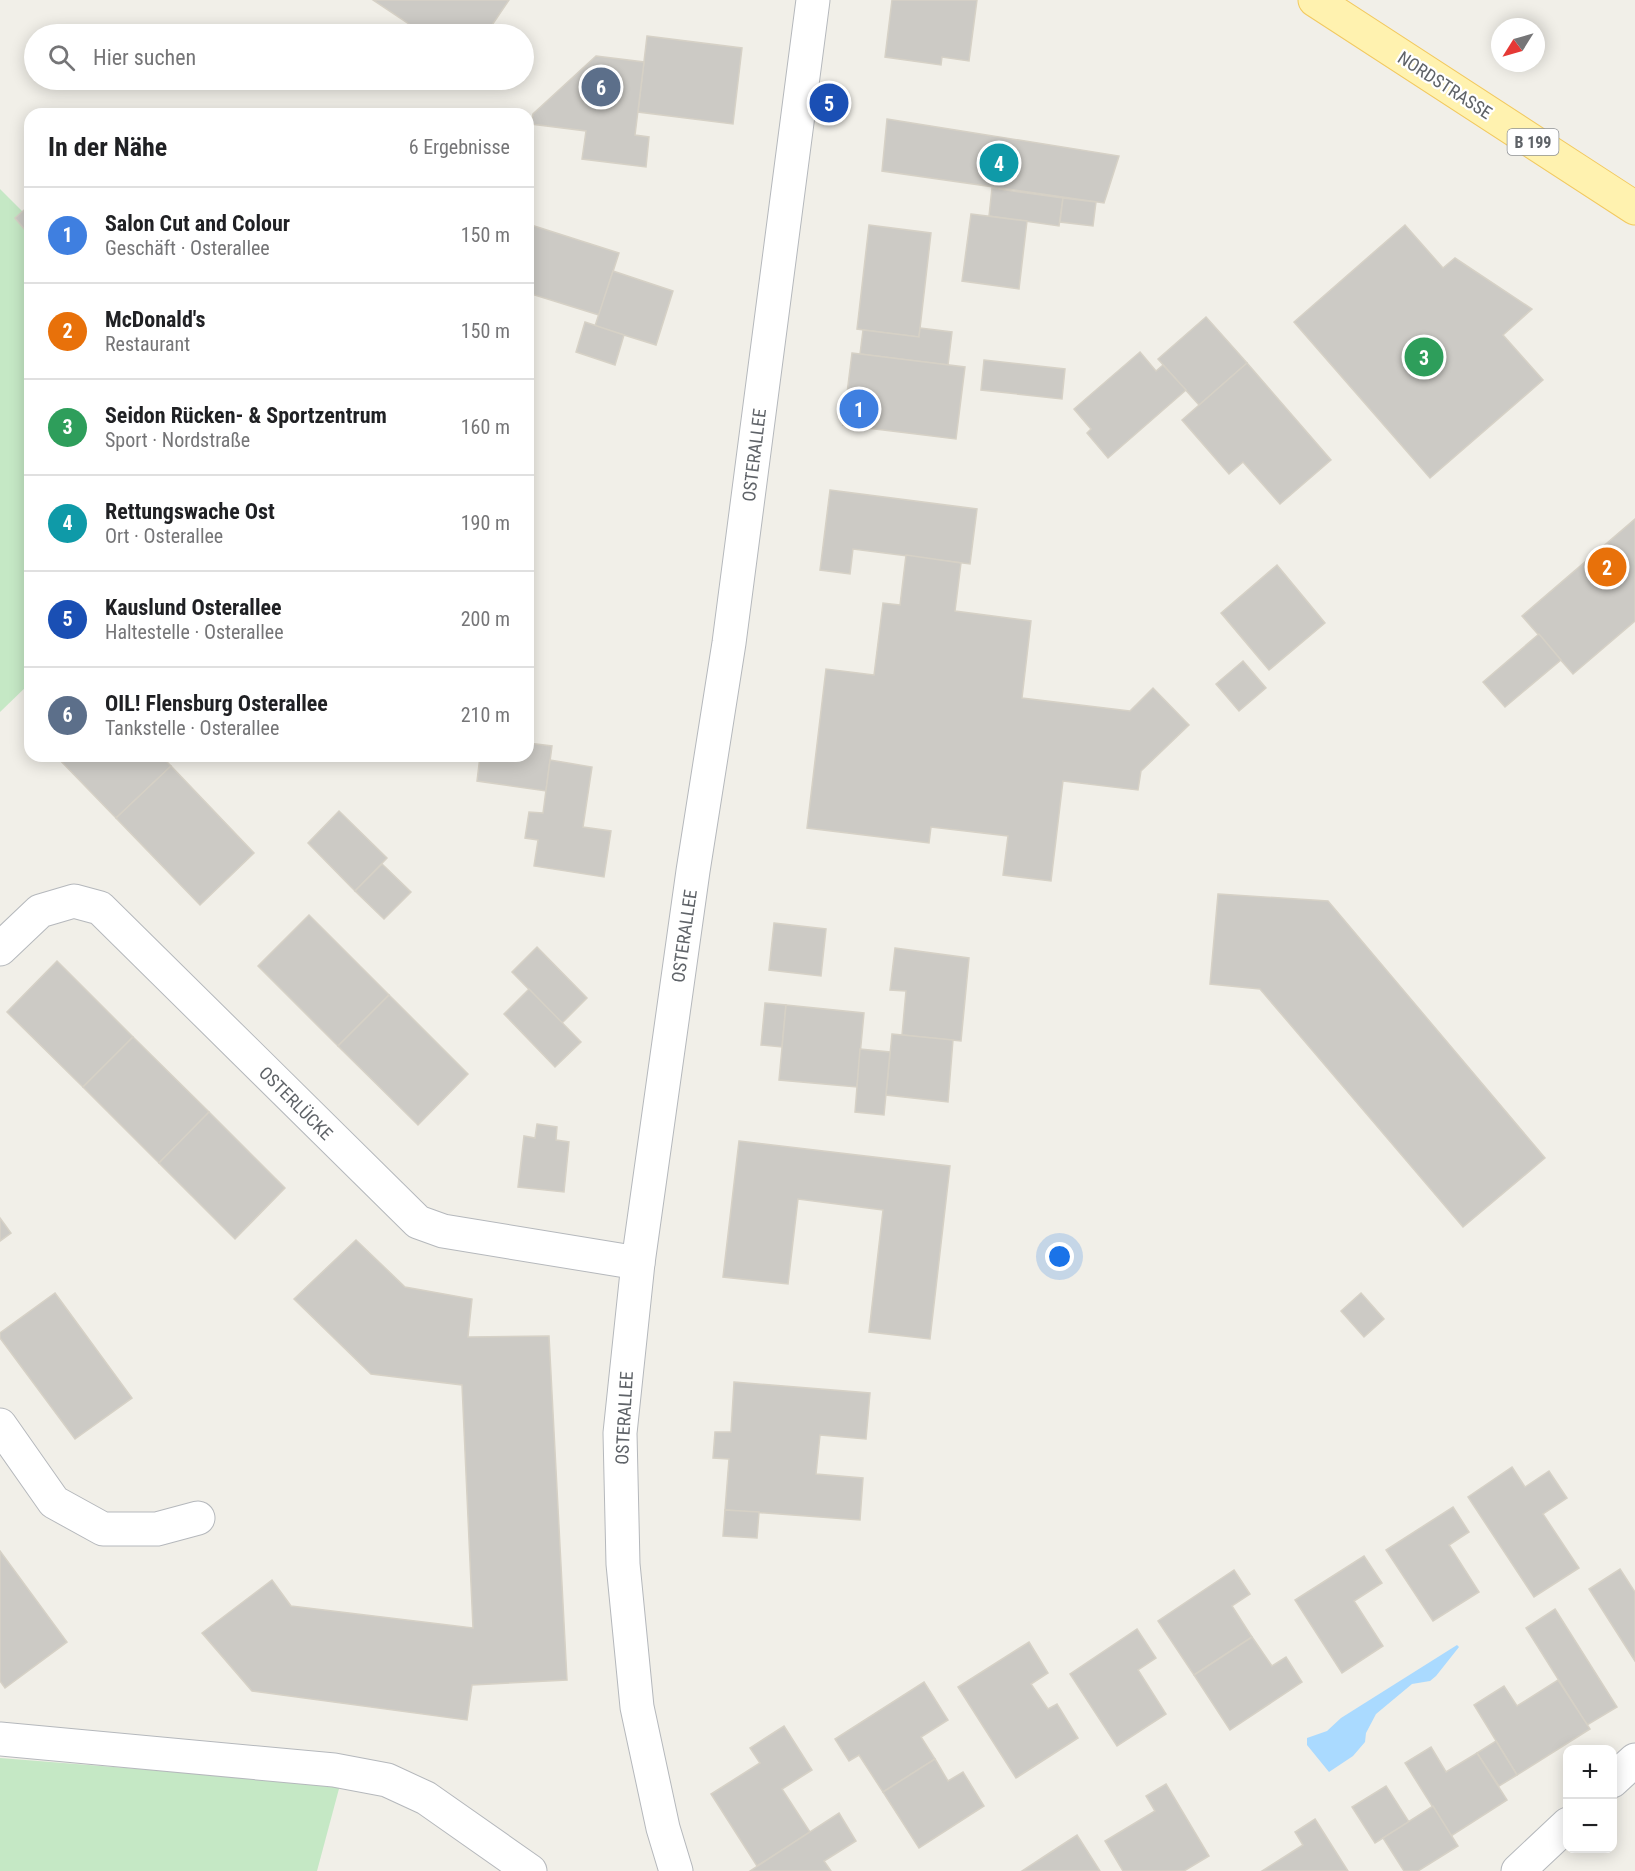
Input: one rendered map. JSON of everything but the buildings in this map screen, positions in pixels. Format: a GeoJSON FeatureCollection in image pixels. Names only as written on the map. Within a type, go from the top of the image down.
{"type":"FeatureCollection","features":[{"type":"Feature","properties":{"kind":"main road","name":"NORDSTRASSE"},"geometry":{"type":"LineString","coordinates":[[1315,0],[1635,208]]}},
{"type":"Feature","properties":{"kind":"street","name":"OSTERALLEE"},"geometry":{"type":"LineString","coordinates":[[676,1871],[663,1828],[637,1707],[623,1563],[620,1433],[638,1263],[693,871],[729,643],[813,0]]}},
{"type":"Feature","properties":{"kind":"street","name":"OSTERLÜCKE"},"geometry":{"type":"LineString","coordinates":[[0,949],[40,911],[74,901],[100,908],[418,1222],[443,1231],[638,1263]]}},
{"type":"Feature","properties":{"kind":"street"},"geometry":{"type":"LineString","coordinates":[[0,1425],[54,1502],[103,1529],[157,1529],[198,1518]]}},
{"type":"Feature","properties":{"kind":"street"},"geometry":{"type":"LineString","coordinates":[[0,1739],[334,1770],[387,1780],[426,1798],[530,1871]]}},
{"type":"Feature","properties":{"kind":"street"},"geometry":{"type":"LineString","coordinates":[[1617,1776],[1635,1760]]}},
{"type":"Feature","properties":{"kind":"street"},"geometry":{"type":"LineString","coordinates":[[1518,1871],[1563,1829]]}},
{"type":"Feature","properties":{"kind":"green space"},"geometry":{"type":"Polygon","coordinates":[[[0,189],[24,213],[24,689],[0,712],[0,189]]]}},
{"type":"Feature","properties":{"kind":"green space"},"geometry":{"type":"Polygon","coordinates":[[[0,1758],[340,1785],[317,1871],[0,1871],[0,1758]]]}},
{"type":"Feature","properties":{"kind":"water"},"geometry":{"type":"Polygon","coordinates":[[[1457,1645],[1459,1647],[1436,1676],[1430,1681],[1412,1684],[1376,1714],[1366,1733],[1365,1742],[1353,1756],[1329,1772],[1307,1745],[1307,1738],[1327,1731],[1341,1718],[1457,1645]]]}},
{"type":"Feature","properties":{"kind":"place","name":"OIL! Flensburg Osterallee"},"geometry":{"type":"Point","coordinates":[601,87]}},
{"type":"Feature","properties":{"kind":"place","name":"Kauslund Osterallee"},"geometry":{"type":"Point","coordinates":[829,103]}},
{"type":"Feature","properties":{"kind":"place","name":"Rettungswache Ost"},"geometry":{"type":"Point","coordinates":[999,163]}},
{"type":"Feature","properties":{"kind":"place","name":"Seidon Rücken- & Sportzentrum"},"geometry":{"type":"Point","coordinates":[1424,357]}},
{"type":"Feature","properties":{"kind":"place","name":"Salon Cut and Colour"},"geometry":{"type":"Point","coordinates":[859,409]}},
{"type":"Feature","properties":{"kind":"place","name":"McDonald's"},"geometry":{"type":"Point","coordinates":[1607,567]}}]}
